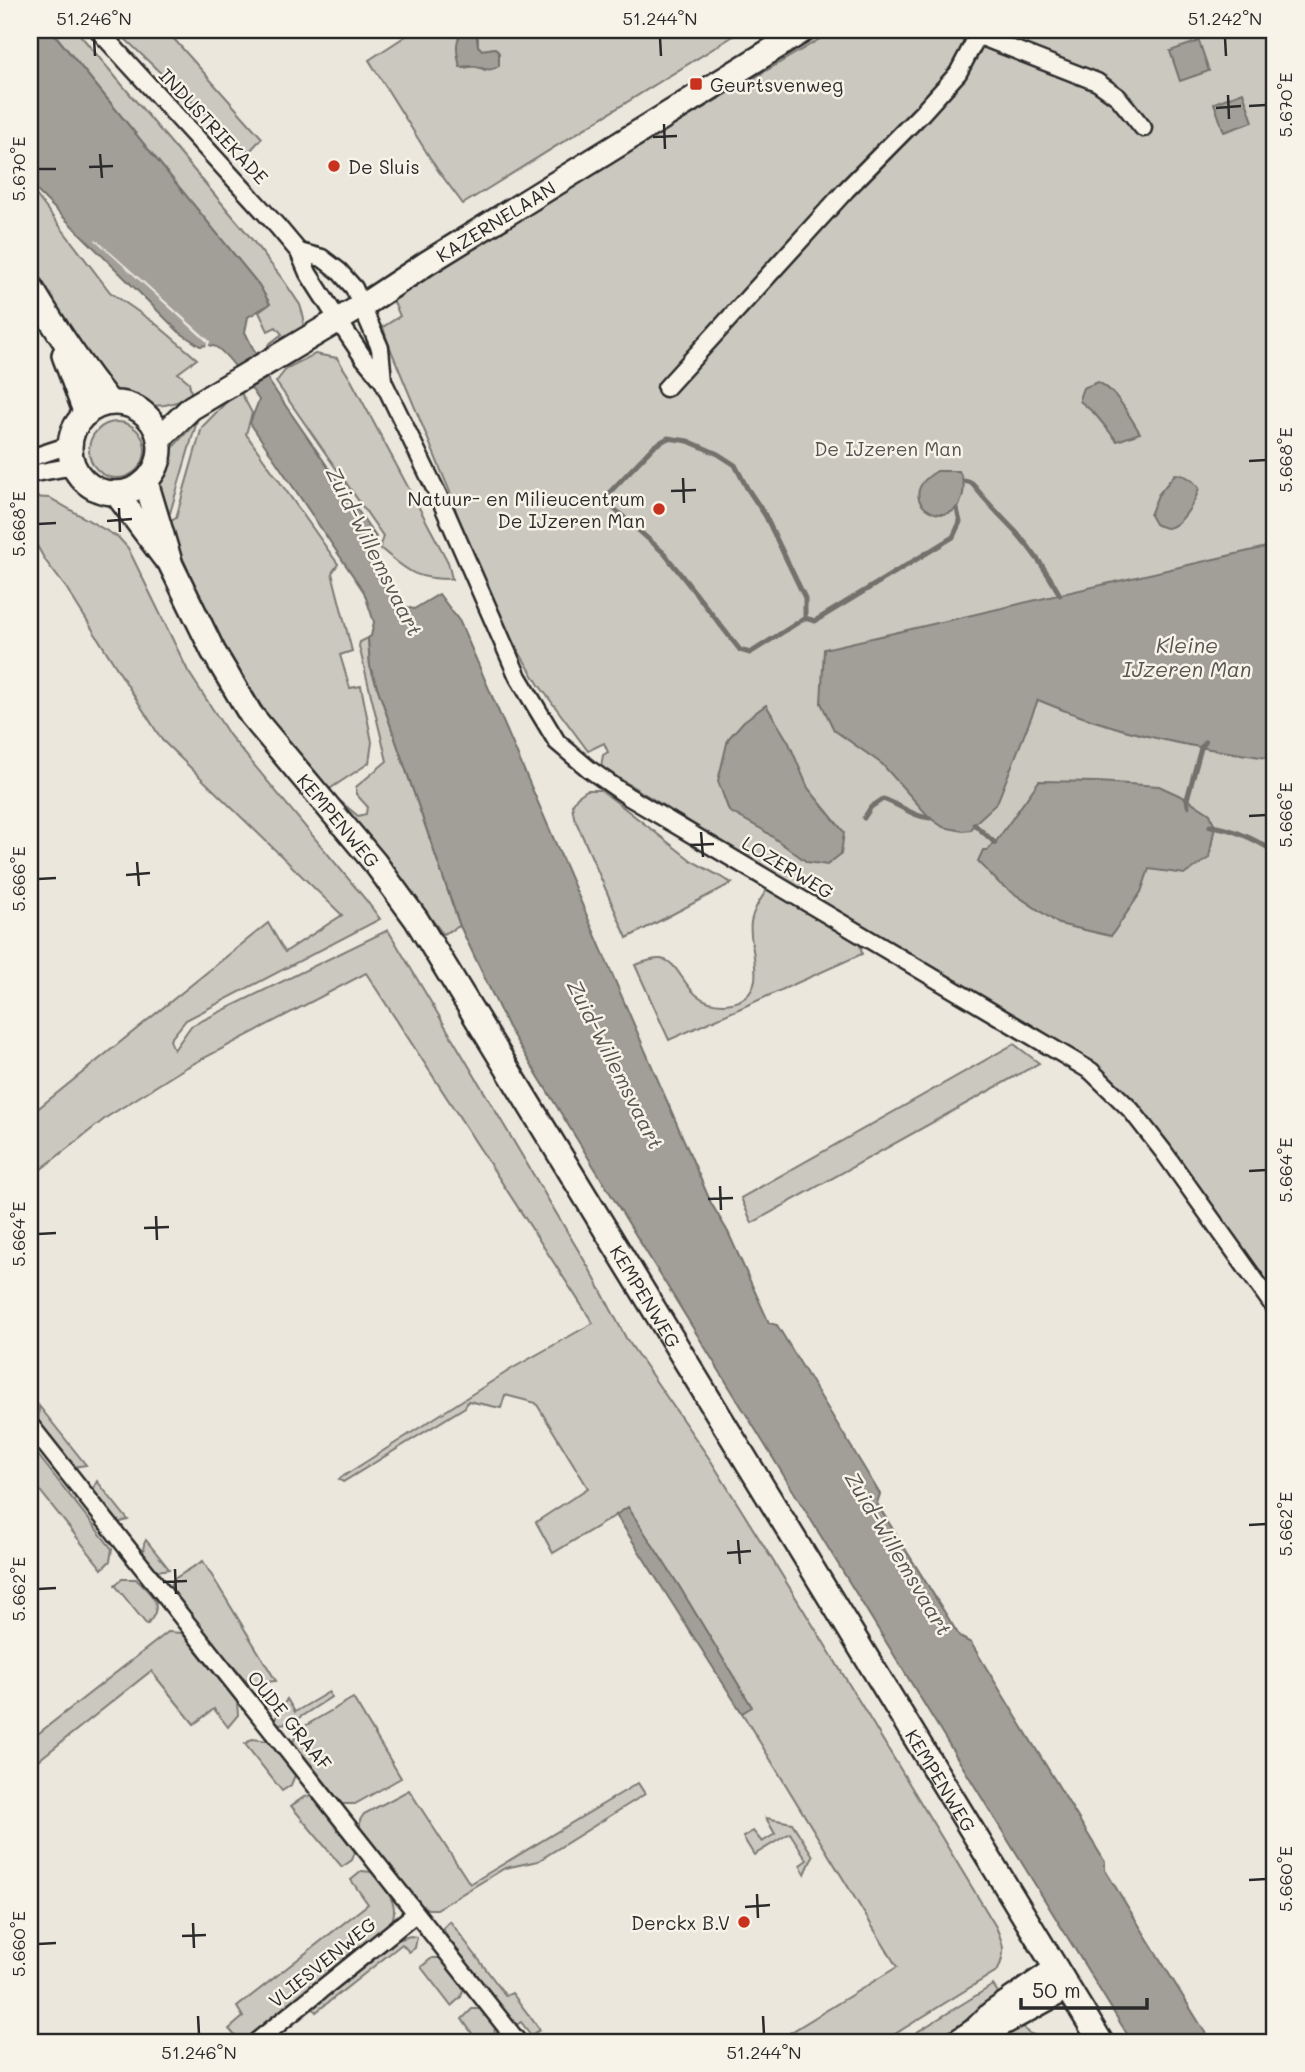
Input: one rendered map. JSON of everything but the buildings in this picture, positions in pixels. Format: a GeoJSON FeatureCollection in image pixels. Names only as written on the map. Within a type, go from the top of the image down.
{"type":"FeatureCollection","features":[{"type":"Feature","properties":{"kind":"main road","name":"KAZERNELAAN"},"geometry":{"type":"LineString","coordinates":[[159,439],[191,408],[362,306],[801,30]]}},
{"type":"Feature","properties":{"kind":"main road"},"geometry":{"type":"LineString","coordinates":[[30,286],[58,335],[110,403]]}},
{"type":"Feature","properties":{"kind":"main road"},"geometry":{"type":"LineString","coordinates":[[58,335],[86,414]]}},
{"type":"Feature","properties":{"kind":"main road"},"geometry":{"type":"LineString","coordinates":[[110,403],[136,408],[147,416],[159,439],[160,455],[155,470],[146,482],[132,490],[116,494],[103,492],[81,478],[72,456],[78,423],[97,407],[110,403]]}},
{"type":"Feature","properties":{"kind":"main road","name":"KAZERNELAAN"},"geometry":{"type":"LineString","coordinates":[[147,416],[191,408]]}},
{"type":"Feature","properties":{"kind":"main road","name":"KEMPENWEG"},"geometry":{"type":"LineString","coordinates":[[146,482],[171,565],[213,651],[251,715],[375,863],[416,919],[1101,2042]]}},
{"type":"Feature","properties":{"kind":"main road","name":"KEMPENWEG"},"geometry":{"type":"LineString","coordinates":[[116,494],[171,565]]}},
{"type":"Feature","properties":{"kind":"main road"},"geometry":{"type":"LineString","coordinates":[[965,2037],[998,2026],[1062,1978]]}},
{"type":"Feature","properties":{"kind":"street","name":"INDUSTRIEKADE"},"geometry":{"type":"LineString","coordinates":[[98,30],[299,252],[309,274],[338,320]]}},
{"type":"Feature","properties":{"kind":"street"},"geometry":{"type":"LineString","coordinates":[[666,388],[846,190],[958,73],[971,32],[1097,82],[1118,97],[1143,128]]}},
{"type":"Feature","properties":{"kind":"street","name":"INDUSTRIEKADE"},"geometry":{"type":"LineString","coordinates":[[299,252],[322,258],[340,271],[355,288],[362,306]]}},
{"type":"Feature","properties":{"kind":"street","name":"LOZERWEG"},"geometry":{"type":"LineString","coordinates":[[362,306],[380,348],[383,381]]}},
{"type":"Feature","properties":{"kind":"street","name":"LOZERWEG"},"geometry":{"type":"LineString","coordinates":[[338,320],[383,381],[441,501],[518,677],[558,742],[628,797],[1091,1072],[1130,1110],[1163,1152],[1275,1308]]}},
{"type":"Feature","properties":{"kind":"street"},"geometry":{"type":"LineString","coordinates":[[30,458],[72,456]]}},
{"type":"Feature","properties":{"kind":"street"},"geometry":{"type":"LineString","coordinates":[[30,474],[72,456]]}},
{"type":"Feature","properties":{"kind":"street","name":"OUDE GRAAF"},"geometry":{"type":"LineString","coordinates":[[30,1424],[518,2042]]}},
{"type":"Feature","properties":{"kind":"street","name":"VLIESVENWEG"},"geometry":{"type":"LineString","coordinates":[[256,2042],[415,1914]]}},
{"type":"Feature","properties":{"kind":"green space"},"geometry":{"type":"Polygon","coordinates":[[[51,30],[76,30],[284,281],[300,305],[304,318],[303,327],[269,351],[268,345],[282,334],[276,327],[268,331],[259,312],[270,304],[259,285],[51,30]]]}},
{"type":"Feature","properties":{"kind":"green space"},"geometry":{"type":"Polygon","coordinates":[[[116,30],[166,30],[262,138],[249,152],[116,30]]]}},
{"type":"Feature","properties":{"kind":"green space"},"geometry":{"type":"Polygon","coordinates":[[[415,30],[465,30],[460,33],[463,68],[476,66],[485,70],[499,59],[499,53],[495,48],[482,50],[478,46],[475,30],[743,30],[463,204],[437,169],[369,60],[415,30]]]}},
{"type":"Feature","properties":{"kind":"green space","name":"De IJzeren Man"},"geometry":{"type":"Polygon","coordinates":[[[835,30],[1275,30],[1275,1305],[1117,1101],[1023,1022],[601,767],[603,755],[608,752],[604,743],[588,751],[539,685],[511,639],[467,546],[450,492],[388,343],[383,327],[400,316],[390,293],[835,30]]]}},
{"type":"Feature","properties":{"kind":"green space"},"geometry":{"type":"Polygon","coordinates":[[[30,187],[110,292],[156,324],[197,359],[178,373],[189,382],[192,398],[152,406],[117,394],[93,373],[30,267],[30,187]]]}},
{"type":"Feature","properties":{"kind":"green space"},"geometry":{"type":"Polygon","coordinates":[[[315,354],[337,358],[351,380],[448,562],[452,579],[428,577],[412,572],[380,548],[383,536],[276,382],[287,368],[315,354]]]}},
{"type":"Feature","properties":{"kind":"green space"},"geometry":{"type":"Polygon","coordinates":[[[239,389],[252,413],[246,434],[338,564],[332,573],[352,651],[340,655],[350,688],[361,686],[372,742],[369,763],[331,788],[320,788],[260,704],[218,637],[167,523],[176,518],[202,427],[239,389]]]}},
{"type":"Feature","properties":{"kind":"green space"},"geometry":{"type":"Polygon","coordinates":[[[197,421],[170,513],[164,516],[159,500],[159,485],[174,446],[197,421]]]}},
{"type":"Feature","properties":{"kind":"green space"},"geometry":{"type":"Polygon","coordinates":[[[111,422],[123,422],[133,426],[141,434],[145,450],[141,466],[133,474],[123,478],[111,478],[101,474],[93,466],[89,456],[89,444],[93,434],[101,426],[111,422]]]}},
{"type":"Feature","properties":{"kind":"green space"},"geometry":{"type":"Polygon","coordinates":[[[30,497],[50,498],[119,538],[128,548],[188,671],[230,736],[380,919],[186,1020],[170,1040],[174,1050],[191,1026],[388,930],[590,1270],[626,1338],[711,1461],[996,1927],[1003,1948],[998,1970],[882,2042],[775,2042],[897,1967],[742,1713],[751,1706],[679,1586],[628,1508],[553,1553],[536,1522],[588,1488],[536,1403],[505,1395],[501,1408],[468,1401],[465,1407],[343,1482],[339,1479],[513,1368],[593,1323],[366,973],[185,1068],[107,1117],[30,1178],[30,1115],[268,923],[285,952],[342,915],[162,740],[67,589],[35,542],[30,542],[30,497]]]}},
{"type":"Feature","properties":{"kind":"green space"},"geometry":{"type":"Polygon","coordinates":[[[368,638],[370,666],[460,926],[443,934],[395,871],[335,805],[340,801],[358,816],[366,814],[367,806],[356,794],[356,787],[387,761],[359,646],[360,642],[368,638]]]}},
{"type":"Feature","properties":{"kind":"green space"},"geometry":{"type":"Polygon","coordinates":[[[587,790],[601,790],[692,861],[732,883],[627,938],[574,817],[572,805],[577,797],[587,790]]]}},
{"type":"Feature","properties":{"kind":"green space"},"geometry":{"type":"Polygon","coordinates":[[[768,888],[860,944],[862,954],[669,1040],[635,965],[661,959],[675,967],[699,997],[723,1004],[739,1001],[748,995],[753,986],[755,965],[751,922],[755,908],[768,888]]]}},
{"type":"Feature","properties":{"kind":"green space"},"geometry":{"type":"Polygon","coordinates":[[[1014,1044],[1039,1063],[752,1223],[741,1198],[1014,1044]]]}},
{"type":"Feature","properties":{"kind":"green space"},"geometry":{"type":"Polygon","coordinates":[[[39,1406],[86,1465],[73,1467],[38,1423],[39,1406]]]}},
{"type":"Feature","properties":{"kind":"green space"},"geometry":{"type":"Polygon","coordinates":[[[30,1445],[112,1549],[110,1561],[102,1569],[30,1478],[30,1445]]]}},
{"type":"Feature","properties":{"kind":"green space"},"geometry":{"type":"Polygon","coordinates":[[[97,1481],[128,1520],[117,1523],[92,1491],[97,1481]]]}},
{"type":"Feature","properties":{"kind":"green space"},"geometry":{"type":"Polygon","coordinates":[[[146,1540],[169,1569],[158,1570],[149,1565],[144,1552],[146,1540]]]}},
{"type":"Feature","properties":{"kind":"green space"},"geometry":{"type":"Polygon","coordinates":[[[203,1561],[276,1681],[249,1684],[169,1591],[174,1579],[203,1561]]]}},
{"type":"Feature","properties":{"kind":"green space"},"geometry":{"type":"Polygon","coordinates":[[[122,1579],[136,1579],[154,1600],[155,1611],[147,1625],[115,1585],[122,1579]]]}},
{"type":"Feature","properties":{"kind":"green space"},"geometry":{"type":"Polygon","coordinates":[[[168,1632],[182,1633],[237,1702],[238,1715],[228,1727],[214,1709],[194,1724],[151,1671],[30,1767],[30,1740],[168,1632]]]}},
{"type":"Feature","properties":{"kind":"green space"},"geometry":{"type":"Polygon","coordinates":[[[329,1692],[331,1697],[291,1723],[277,1724],[275,1719],[287,1699],[295,1712],[329,1692]]]}},
{"type":"Feature","properties":{"kind":"green space"},"geometry":{"type":"Polygon","coordinates":[[[353,1698],[401,1778],[355,1804],[342,1804],[293,1742],[298,1730],[353,1698]]]}},
{"type":"Feature","properties":{"kind":"green space"},"geometry":{"type":"Polygon","coordinates":[[[252,1739],[269,1741],[295,1775],[291,1785],[282,1791],[245,1744],[252,1739]]]}},
{"type":"Feature","properties":{"kind":"green space"},"geometry":{"type":"Polygon","coordinates":[[[638,1783],[645,1794],[538,1861],[505,1868],[437,1909],[428,1909],[421,1905],[360,1828],[360,1820],[364,1814],[409,1790],[470,1884],[638,1783]]]}},
{"type":"Feature","properties":{"kind":"green space"},"geometry":{"type":"Polygon","coordinates":[[[312,1796],[355,1852],[352,1860],[342,1867],[291,1806],[304,1797],[312,1796]]]}},
{"type":"Feature","properties":{"kind":"green space"},"geometry":{"type":"Polygon","coordinates":[[[766,1818],[792,1823],[813,1856],[805,1874],[800,1865],[807,1860],[790,1833],[754,1855],[743,1837],[753,1831],[762,1842],[775,1834],[766,1818]]]}},
{"type":"Feature","properties":{"kind":"green space"},"geometry":{"type":"Polygon","coordinates":[[[362,1871],[372,1872],[391,1898],[394,1912],[388,1928],[247,2038],[237,2038],[229,2029],[243,2017],[237,2007],[368,1904],[351,1880],[362,1871]]]}},
{"type":"Feature","properties":{"kind":"green space"},"geometry":{"type":"Polygon","coordinates":[[[450,1921],[506,1996],[512,1993],[540,2030],[531,2035],[521,2022],[515,2026],[447,1937],[443,1928],[450,1921]]]}},
{"type":"Feature","properties":{"kind":"green space"},"geometry":{"type":"Polygon","coordinates":[[[417,1937],[415,1948],[409,1952],[402,1944],[316,2012],[313,2008],[398,1940],[417,1937]]]}},
{"type":"Feature","properties":{"kind":"green space"},"geometry":{"type":"Polygon","coordinates":[[[432,1958],[441,1958],[464,1987],[461,1997],[451,2006],[421,1967],[432,1958]]]}},
{"type":"Feature","properties":{"kind":"green space"},"geometry":{"type":"Polygon","coordinates":[[[993,1985],[999,1994],[936,2042],[901,2042],[993,1985]]]}},
{"type":"Feature","properties":{"kind":"green space"},"geometry":{"type":"Polygon","coordinates":[[[472,2009],[480,2009],[495,2027],[494,2036],[487,2042],[478,2042],[462,2019],[472,2009]]]}},
{"type":"Feature","properties":{"kind":"green space"},"geometry":{"type":"Polygon","coordinates":[[[1021,2023],[1028,2033],[1054,2042],[982,2042],[1021,2023]]]}},
{"type":"Feature","properties":{"kind":"water","name":"Zuid-Willemsvaart"},"geometry":{"type":"Polygon","coordinates":[[[30,30],[51,30],[259,285],[270,304],[248,317],[245,332],[270,383],[376,537],[368,560],[381,581],[400,606],[414,609],[439,594],[460,622],[711,1203],[728,1232],[769,1323],[777,1325],[880,1494],[877,1503],[879,1507],[960,1637],[971,1643],[1105,1862],[1105,1870],[1211,2042],[1132,2042],[508,1027],[460,926],[370,666],[368,638],[371,636],[374,622],[364,592],[250,423],[259,400],[221,351],[212,345],[200,346],[179,332],[30,184],[30,30]]]}},
{"type":"Feature","properties":{"kind":"water"},"geometry":{"type":"Polygon","coordinates":[[[465,30],[476,31],[478,46],[482,50],[495,48],[499,53],[499,66],[490,69],[460,67],[457,42],[465,30]]]}},
{"type":"Feature","properties":{"kind":"water"},"geometry":{"type":"Polygon","coordinates":[[[1199,41],[1209,71],[1180,81],[1170,51],[1199,41]]]}},
{"type":"Feature","properties":{"kind":"water"},"geometry":{"type":"Polygon","coordinates":[[[1243,92],[1253,122],[1224,132],[1214,103],[1243,92]]]}},
{"type":"Feature","properties":{"kind":"water"},"geometry":{"type":"Polygon","coordinates":[[[1098,382],[1117,398],[1140,433],[1117,441],[1095,414],[1080,401],[1083,388],[1098,382]]]}},
{"type":"Feature","properties":{"kind":"water"},"geometry":{"type":"Polygon","coordinates":[[[937,471],[959,471],[963,481],[962,498],[956,509],[947,513],[927,509],[920,502],[918,493],[923,482],[937,471]]]}},
{"type":"Feature","properties":{"kind":"water"},"geometry":{"type":"Polygon","coordinates":[[[1175,474],[1188,478],[1199,488],[1182,519],[1166,528],[1155,524],[1150,515],[1158,495],[1175,474]]]}},
{"type":"Feature","properties":{"kind":"water","name":"Kleine IJzeren Man"},"geometry":{"type":"Polygon","coordinates":[[[1275,545],[1275,759],[1155,738],[1096,722],[1038,700],[997,803],[971,830],[963,831],[943,827],[930,818],[882,764],[834,730],[821,703],[824,649],[1275,545]]]}},
{"type":"Feature","properties":{"kind":"water"},"geometry":{"type":"Polygon","coordinates":[[[766,705],[789,743],[808,788],[844,832],[841,854],[827,865],[807,862],[763,830],[729,811],[718,781],[728,739],[744,721],[766,705]]]}},
{"type":"Feature","properties":{"kind":"water"},"geometry":{"type":"Polygon","coordinates":[[[1039,781],[1159,786],[1210,814],[1215,826],[1209,858],[1185,874],[1149,869],[1141,892],[1111,936],[1059,924],[1000,884],[978,861],[983,850],[988,850],[995,843],[1039,781]]]}},
{"type":"Feature","properties":{"kind":"water"},"geometry":{"type":"Polygon","coordinates":[[[628,1507],[752,1707],[742,1713],[616,1515],[628,1507]]]}},
{"type":"Feature","properties":{"kind":"pier"},"geometry":{"type":"Polygon","coordinates":[[[96,239],[210,341],[208,349],[207,342],[96,239]]]}},
{"type":"Feature","properties":{"kind":"waterway"},"geometry":{"type":"LineString","coordinates":[[805,618],[805,598],[765,515],[735,465],[718,454],[688,441],[668,438],[654,446],[609,493],[610,505],[664,553],[740,650],[750,653],[805,618],[815,621],[953,537],[960,522],[957,509]]}},
{"type":"Feature","properties":{"kind":"waterway"},"geometry":{"type":"LineString","coordinates":[[964,481],[972,483],[1022,539],[1060,595]]}},
{"type":"Feature","properties":{"kind":"waterway"},"geometry":{"type":"LineString","coordinates":[[1188,806],[1187,799],[1205,742]]}},
{"type":"Feature","properties":{"kind":"waterway"},"geometry":{"type":"LineString","coordinates":[[864,818],[871,807],[883,799],[930,818]]}},
{"type":"Feature","properties":{"kind":"waterway"},"geometry":{"type":"LineString","coordinates":[[974,824],[995,843]]}},
{"type":"Feature","properties":{"kind":"waterway"},"geometry":{"type":"LineString","coordinates":[[1210,826],[1244,835],[1275,852]]}},
{"type":"Feature","properties":{"kind":"place","name":"Geurtsvenweg"},"geometry":{"type":"Point","coordinates":[696,84]}},
{"type":"Feature","properties":{"kind":"place","name":"De Sluis"},"geometry":{"type":"Point","coordinates":[334,166]}},
{"type":"Feature","properties":{"kind":"place","name":"Natuur- en Milieucentrum De IJzeren Man"},"geometry":{"type":"Point","coordinates":[659,509]}},
{"type":"Feature","properties":{"kind":"place","name":"Derckx B.V"},"geometry":{"type":"Point","coordinates":[744,1922]}}]}
